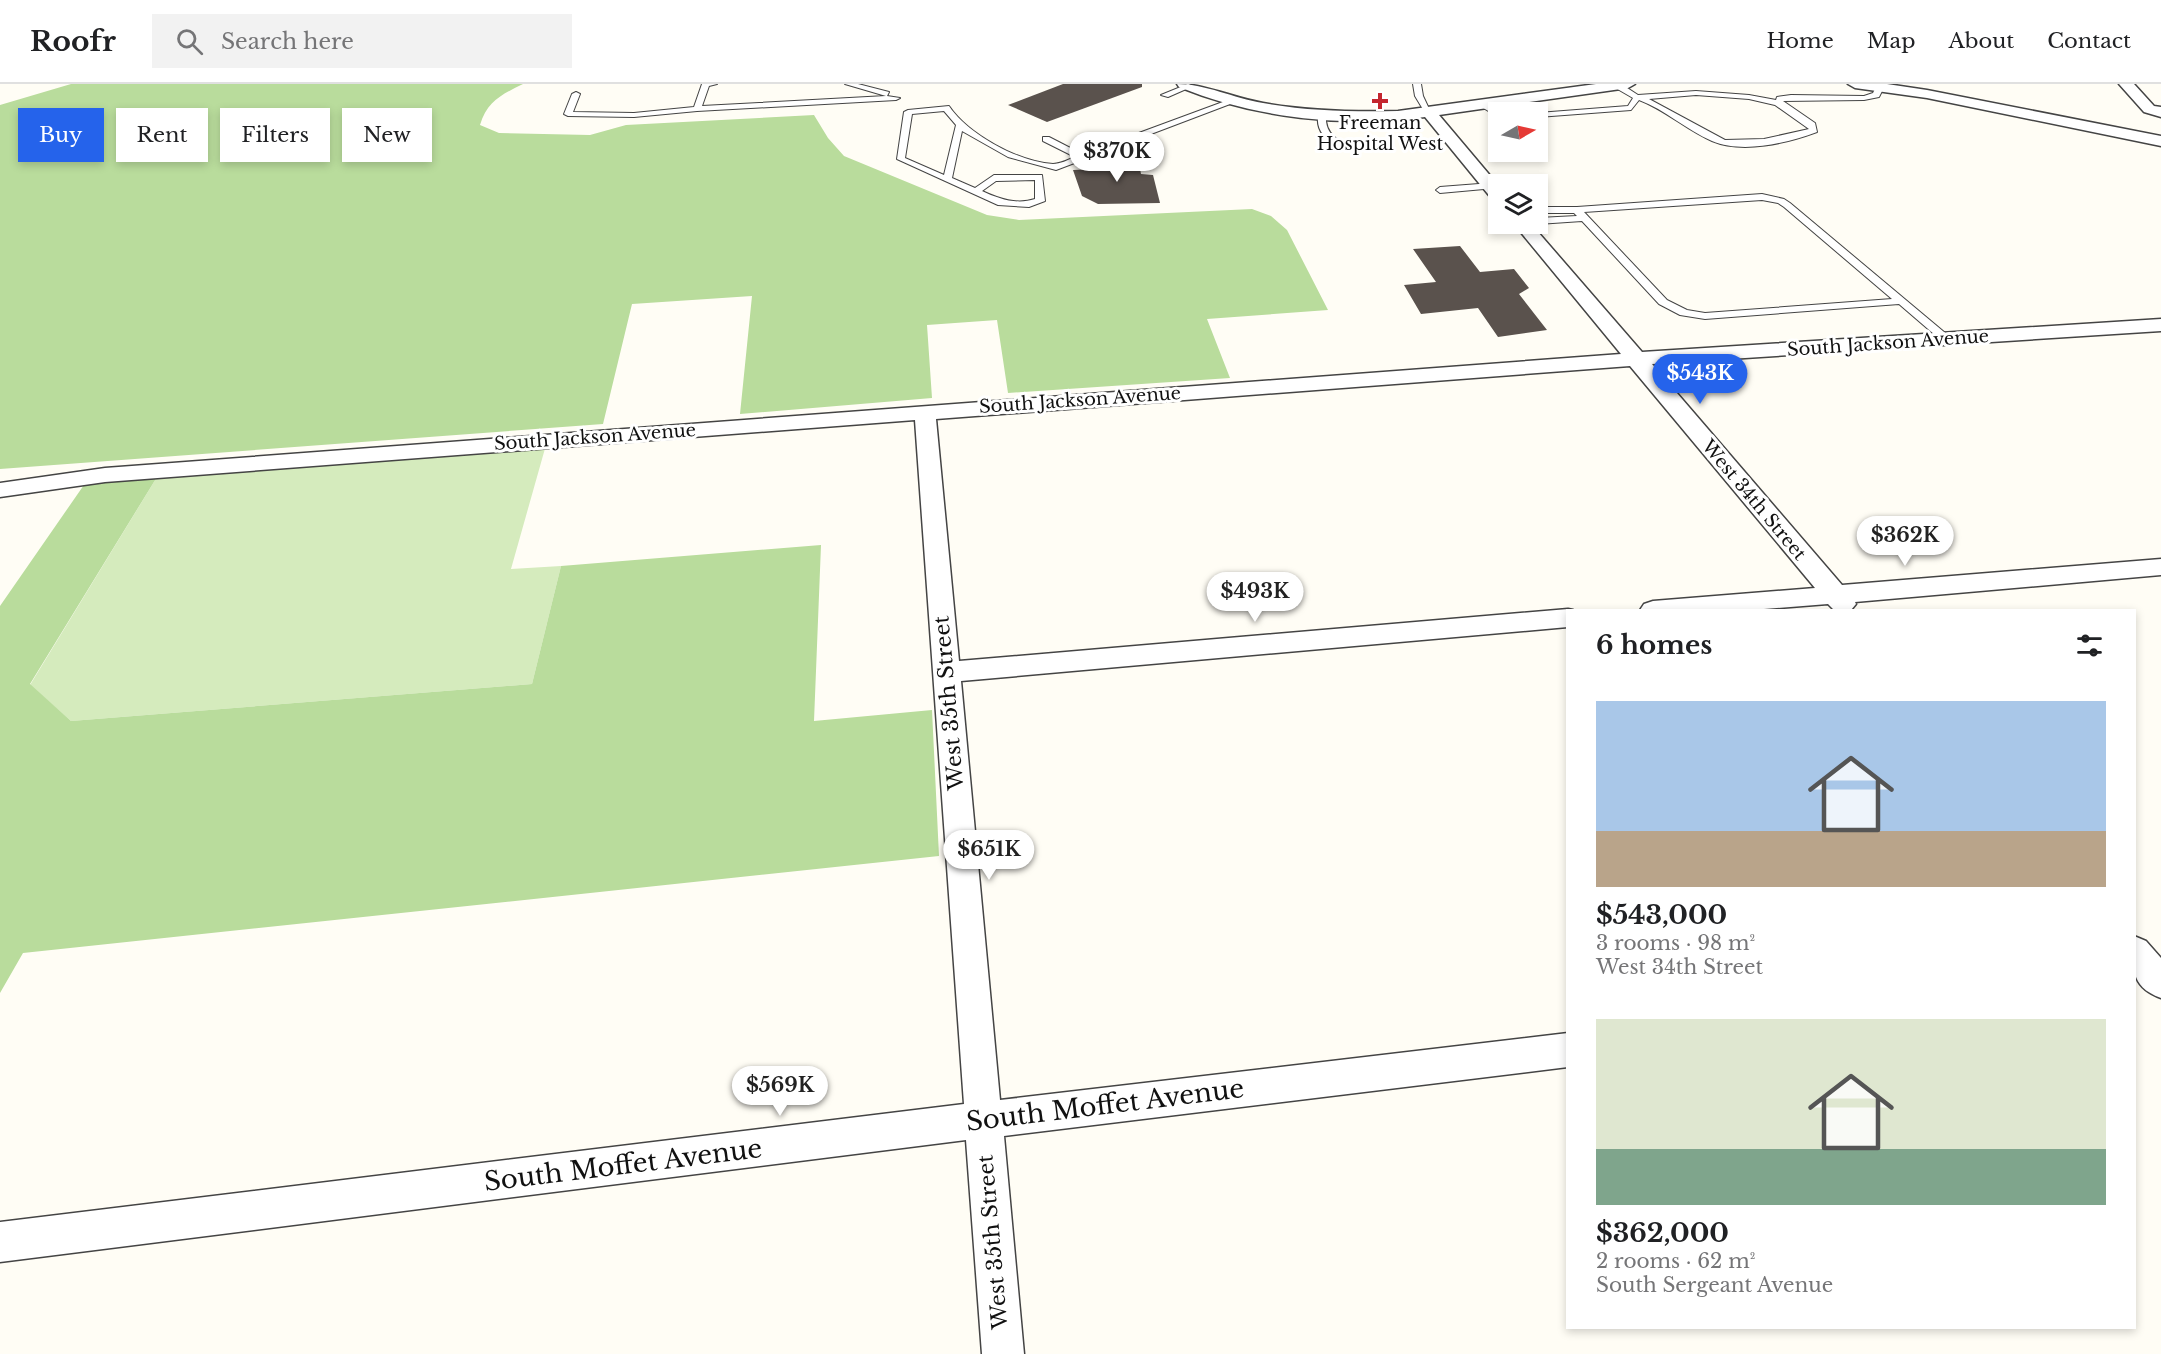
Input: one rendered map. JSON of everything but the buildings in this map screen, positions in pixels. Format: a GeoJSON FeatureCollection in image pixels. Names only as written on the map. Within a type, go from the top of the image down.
{"type":"FeatureCollection","features":[{"type":"Feature","properties":{"kind":"street"},"geometry":{"type":"LineString","coordinates":[[1855,84],[1928,94],[2161,141]]}},
{"type":"Feature","properties":{"kind":"street"},"geometry":{"type":"LineString","coordinates":[[2126,84],[2149,109],[2161,112]]}},
{"type":"Feature","properties":{"kind":"street"},"geometry":{"type":"LineString","coordinates":[[1186,85],[1234,101],[1276,109],[1368,117],[1622,85]]}},
{"type":"Feature","properties":{"kind":"street"},"geometry":{"type":"LineString","coordinates":[[1428,111],[1488,182]]}},
{"type":"Feature","properties":{"kind":"street","name":"West 34th Street"},"geometry":{"type":"LineString","coordinates":[[1530,234],[1841,603]]}},
{"type":"Feature","properties":{"kind":"street","name":"South Jackson Avenue"},"geometry":{"type":"LineString","coordinates":[[0,489],[105,475],[925,411],[1635,359],[2161,325]]}},
{"type":"Feature","properties":{"kind":"street","name":"West 35th Street"},"geometry":{"type":"LineString","coordinates":[[925,411],[1003,1354]]}},
{"type":"Feature","properties":{"kind":"street"},"geometry":{"type":"LineString","coordinates":[[1680,609],[1841,603],[2161,567]]}},
{"type":"Feature","properties":{"kind":"street"},"geometry":{"type":"LineString","coordinates":[[947,672],[1566,618]]}},
{"type":"Feature","properties":{"kind":"street"},"geometry":{"type":"LineString","coordinates":[[2136,954],[2154,981]]}},
{"type":"Feature","properties":{"kind":"street","name":"South Moffet Avenue"},"geometry":{"type":"LineString","coordinates":[[0,1242],[1566,1050]]}},
{"type":"Feature","properties":{"kind":"lane"},"geometry":{"type":"LineString","coordinates":[[698,109],[706,84],[713,84]]}},
{"type":"Feature","properties":{"kind":"lane"},"geometry":{"type":"LineString","coordinates":[[849,84],[896,98],[922,109]]}},
{"type":"Feature","properties":{"kind":"lane"},"geometry":{"type":"LineString","coordinates":[[1417,84],[1419,96],[1428,111]]}},
{"type":"Feature","properties":{"kind":"lane"},"geometry":{"type":"LineString","coordinates":[[1165,95],[1186,85]]}},
{"type":"Feature","properties":{"kind":"lane"},"geometry":{"type":"LineString","coordinates":[[1622,85],[1637,97],[1659,104],[1715,140],[1728,144],[1795,136],[1814,130],[1812,125],[1778,103],[1749,97],[1696,93],[1637,97]]}},
{"type":"Feature","properties":{"kind":"lane"},"geometry":{"type":"LineString","coordinates":[[1778,103],[1780,99],[1791,97],[1864,98],[1876,95],[1880,87]]}},
{"type":"Feature","properties":{"kind":"lane"},"geometry":{"type":"LineString","coordinates":[[576,94],[568,114],[634,115],[698,109],[896,98]]}},
{"type":"Feature","properties":{"kind":"lane"},"geometry":{"type":"LineString","coordinates":[[1548,115],[1618,111],[1631,108],[1637,97]]}},
{"type":"Feature","properties":{"kind":"lane"},"geometry":{"type":"LineString","coordinates":[[977,191],[994,178],[1040,177],[1040,201],[1029,204],[1001,203],[901,159],[908,112],[946,108],[950,118],[959,127],[1004,150],[1043,166],[1056,167],[1234,101]]}},
{"type":"Feature","properties":{"kind":"lane"},"geometry":{"type":"LineString","coordinates":[[1483,104],[1488,107]]}},
{"type":"Feature","properties":{"kind":"lane"},"geometry":{"type":"LineString","coordinates":[[1322,114],[1320,122],[1328,138],[1337,144],[1357,149]]}},
{"type":"Feature","properties":{"kind":"lane"},"geometry":{"type":"LineString","coordinates":[[947,179],[959,127]]}},
{"type":"Feature","properties":{"kind":"lane"},"geometry":{"type":"LineString","coordinates":[[1046,140],[1083,158]]}},
{"type":"Feature","properties":{"kind":"lane"},"geometry":{"type":"LineString","coordinates":[[1440,190],[1488,190]]}},
{"type":"Feature","properties":{"kind":"lane"},"geometry":{"type":"LineString","coordinates":[[1548,210],[1762,197],[1774,199],[1787,205],[1946,339]]}},
{"type":"Feature","properties":{"kind":"lane"},"geometry":{"type":"LineString","coordinates":[[1577,210],[1663,302],[1684,313],[1705,316],[1900,301]]}},
{"type":"Feature","properties":{"kind":"lane"},"geometry":{"type":"LineString","coordinates":[[1548,220],[1584,218]]}},
{"type":"Feature","properties":{"kind":"green space"},"geometry":{"type":"Polygon","coordinates":[[[71,84],[523,84],[491,104],[480,125],[499,133],[590,135],[626,125],[814,115],[828,138],[844,156],[987,215],[1019,220],[1252,209],[1271,216],[1287,230],[1328,310],[1207,319],[1230,378],[1008,393],[997,320],[927,325],[932,398],[740,414],[752,296],[632,304],[603,424],[0,469],[0,105],[71,84]]]}},
{"type":"Feature","properties":{"kind":"green space"},"geometry":{"type":"Polygon","coordinates":[[[546,445],[511,569],[561,566],[532,684],[71,721],[30,685],[157,477],[546,445]]]}},
{"type":"Feature","properties":{"kind":"green space"},"geometry":{"type":"Polygon","coordinates":[[[157,477],[30,684],[71,721],[532,684],[561,566],[821,545],[814,721],[932,710],[939,856],[23,953],[0,993],[0,606],[86,482],[157,477]]]}},
{"type":"Feature","properties":{"kind":"place","name":"Freeman Hospital West"},"geometry":{"type":"Point","coordinates":[1380,101]}}]}
